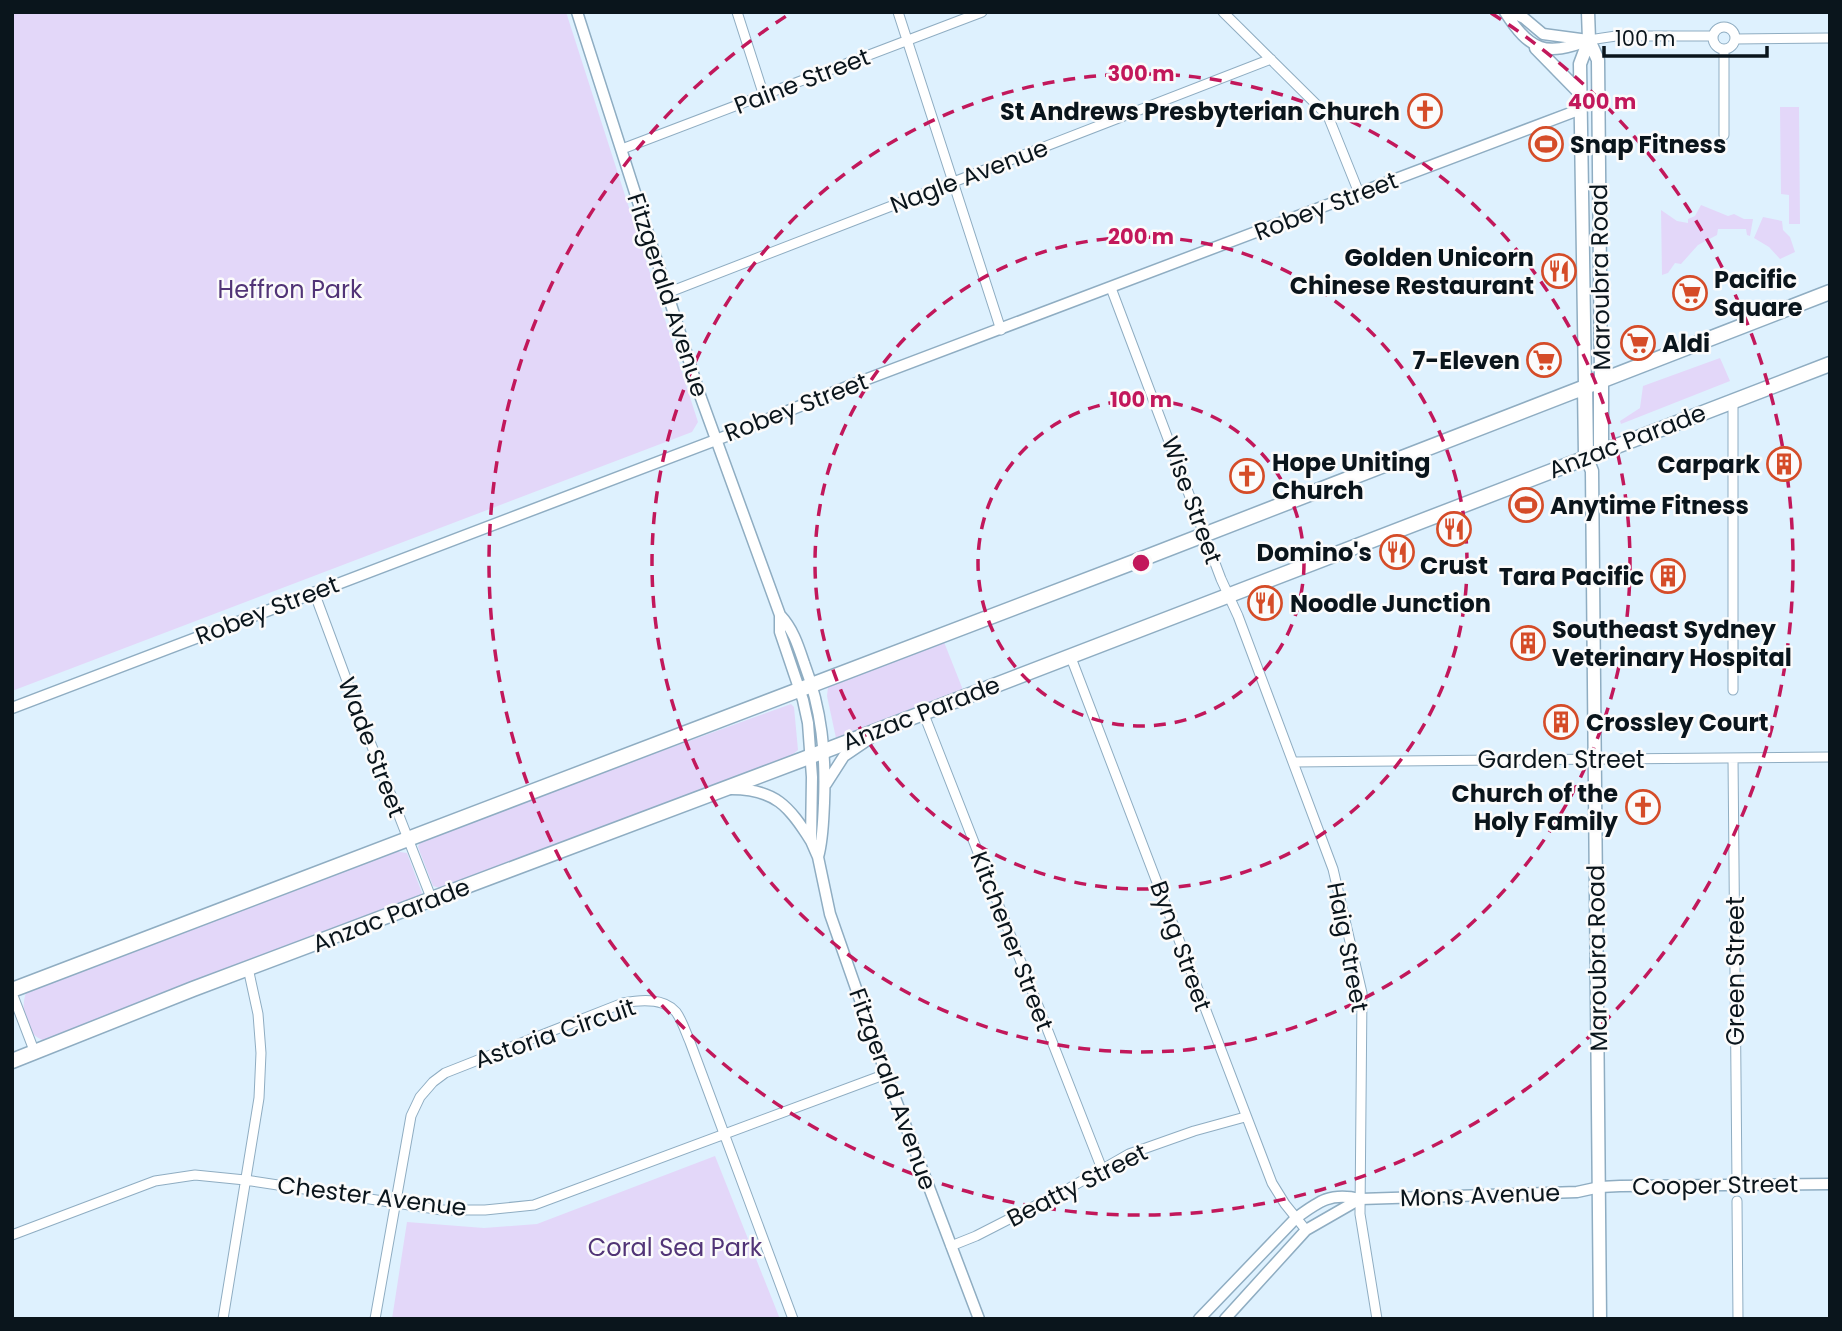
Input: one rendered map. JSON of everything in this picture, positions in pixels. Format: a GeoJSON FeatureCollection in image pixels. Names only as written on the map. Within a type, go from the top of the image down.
{"type":"FeatureCollection","features":[{"type":"Feature","properties":{"kind":"main road","name":"Maroubra Road"},"geometry":{"type":"LineString","coordinates":[[1588,12],[1589,40],[1598,60],[1601,381],[1601,451],[1592,471]]}},
{"type":"Feature","properties":{"kind":"main road","name":"Maroubra Road"},"geometry":{"type":"LineString","coordinates":[[1589,40],[1580,60],[1586,456],[1592,471],[1600,1319]]}},
{"type":"Feature","properties":{"kind":"main road"},"geometry":{"type":"LineString","coordinates":[[1536,48],[1581,94]]}},
{"type":"Feature","properties":{"kind":"main road"},"geometry":{"type":"LineString","coordinates":[[12,991],[1830,292]]}},
{"type":"Feature","properties":{"kind":"main road","name":"Anzac Parade"},"geometry":{"type":"LineString","coordinates":[[12,1061],[248,968],[818,753],[1830,364]]}},
{"type":"Feature","properties":{"kind":"street","name":"Fitzgerald Avenue"},"geometry":{"type":"LineString","coordinates":[[577,12],[715,439],[780,615],[779,632],[806,687],[805,706],[818,753],[824,789],[822,843],[818,857]]}},
{"type":"Feature","properties":{"kind":"street"},"geometry":{"type":"LineString","coordinates":[[737,12],[764,96]]}},
{"type":"Feature","properties":{"kind":"street"},"geometry":{"type":"LineString","coordinates":[[898,12],[1001,330]]}},
{"type":"Feature","properties":{"kind":"street","name":"Paine Street"},"geometry":{"type":"LineString","coordinates":[[622,149],[982,12]]}},
{"type":"Feature","properties":{"kind":"street"},"geometry":{"type":"LineString","coordinates":[[1223,12],[1328,116],[1359,194]]}},
{"type":"Feature","properties":{"kind":"street"},"geometry":{"type":"LineString","coordinates":[[1505,12],[1513,25],[1536,48],[1566,50],[1589,40],[1616,36],[1713,36]]}},
{"type":"Feature","properties":{"kind":"street"},"geometry":{"type":"LineString","coordinates":[[1511,12],[1543,34],[1589,40]]}},
{"type":"Feature","properties":{"kind":"street"},"geometry":{"type":"LineString","coordinates":[[1713,36],[1718,29],[1724,27],[1732,31],[1735,39]]}},
{"type":"Feature","properties":{"kind":"street"},"geometry":{"type":"LineString","coordinates":[[1713,36],[1716,45],[1724,48],[1730,47],[1735,39]]}},
{"type":"Feature","properties":{"kind":"street"},"geometry":{"type":"LineString","coordinates":[[1735,39],[1830,38]]}},
{"type":"Feature","properties":{"kind":"street"},"geometry":{"type":"LineString","coordinates":[[1724,48],[1724,135]]}},
{"type":"Feature","properties":{"kind":"street","name":"Nagle Avenue"},"geometry":{"type":"LineString","coordinates":[[667,293],[1271,59]]}},
{"type":"Feature","properties":{"kind":"street","name":"Robey Street"},"geometry":{"type":"LineString","coordinates":[[12,708],[854,384],[1581,109]]}},
{"type":"Feature","properties":{"kind":"street","name":"Wise Street"},"geometry":{"type":"LineString","coordinates":[[1111,288],[1228,594]]}},
{"type":"Feature","properties":{"kind":"street"},"geometry":{"type":"LineString","coordinates":[[1733,400],[1734,690]]}},
{"type":"Feature","properties":{"kind":"street","name":"Wade Street"},"geometry":{"type":"LineString","coordinates":[[314,592],[432,900]]}},
{"type":"Feature","properties":{"kind":"street","name":"Haig Street"},"geometry":{"type":"LineString","coordinates":[[1228,594],[1333,869],[1362,992],[1364,1030],[1360,1199],[1377,1319]]}},
{"type":"Feature","properties":{"kind":"street","name":"Byng Street"},"geometry":{"type":"LineString","coordinates":[[1070,655],[1272,1183],[1306,1230]]}},
{"type":"Feature","properties":{"kind":"street","name":"Kitchener Street"},"geometry":{"type":"LineString","coordinates":[[923,712],[1102,1169]]}},
{"type":"Feature","properties":{"kind":"street"},"geometry":{"type":"LineString","coordinates":[[824,789],[836,765],[849,752],[909,717]]}},
{"type":"Feature","properties":{"kind":"street","name":"Fitzgerald Avenue"},"geometry":{"type":"LineString","coordinates":[[818,753],[811,841],[818,857],[830,914],[886,1074],[979,1319]]}},
{"type":"Feature","properties":{"kind":"street","name":"Garden Street"},"geometry":{"type":"LineString","coordinates":[[1293,762],[1830,757]]}},
{"type":"Feature","properties":{"kind":"street","name":"Green Street"},"geometry":{"type":"LineString","coordinates":[[1734,758],[1737,1184]]}},
{"type":"Feature","properties":{"kind":"street"},"geometry":{"type":"LineString","coordinates":[[718,789],[750,789],[769,794],[786,808],[811,841]]}},
{"type":"Feature","properties":{"kind":"street"},"geometry":{"type":"LineString","coordinates":[[223,1319],[259,1098],[261,1053],[258,1014],[248,968]]}},
{"type":"Feature","properties":{"kind":"street"},"geometry":{"type":"LineString","coordinates":[[12,991],[35,1053]]}},
{"type":"Feature","properties":{"kind":"street","name":"Astoria Circuit"},"geometry":{"type":"LineString","coordinates":[[375,1319],[411,1116],[420,1097],[433,1082],[459,1067],[623,1003],[651,1001],[664,1004],[676,1012],[690,1042],[793,1319]]}},
{"type":"Feature","properties":{"kind":"street","name":"Chester Avenue"},"geometry":{"type":"LineString","coordinates":[[12,1235],[155,1181],[195,1175],[442,1210],[485,1210],[534,1205],[886,1074]]}},
{"type":"Feature","properties":{"kind":"street","name":"Beatty Street"},"geometry":{"type":"LineString","coordinates":[[951,1246],[1055,1196],[1129,1154],[1194,1131],[1245,1117]]}},
{"type":"Feature","properties":{"kind":"street","name":"Cooper Street"},"geometry":{"type":"LineString","coordinates":[[1600,1186],[1830,1184]]}},
{"type":"Feature","properties":{"kind":"street","name":"Mons Avenue"},"geometry":{"type":"LineString","coordinates":[[1199,1319],[1296,1218],[1312,1206],[1335,1197],[1342,1195],[1360,1199],[1577,1192],[1600,1186]]}},
{"type":"Feature","properties":{"kind":"street","name":"Mons Avenue"},"geometry":{"type":"LineString","coordinates":[[1225,1319],[1306,1230],[1360,1199]]}},
{"type":"Feature","properties":{"kind":"street"},"geometry":{"type":"LineString","coordinates":[[1737,1201],[1738,1319]]}},
{"type":"Feature","properties":{"kind":"green space","name":"Heffron Park"},"geometry":{"type":"Polygon","coordinates":[[[12,12],[566,12],[698,422],[692,432],[12,691],[12,12]]]}},
{"type":"Feature","properties":{"kind":"green space"},"geometry":{"type":"Polygon","coordinates":[[[1780,107],[1799,107],[1800,224],[1789,224],[1789,195],[1781,194],[1780,107]]]}},
{"type":"Feature","properties":{"kind":"green space"},"geometry":{"type":"Polygon","coordinates":[[[1701,205],[1728,216],[1734,214],[1744,219],[1753,219],[1750,236],[1747,235],[1746,229],[1718,229],[1717,235],[1698,245],[1681,264],[1675,263],[1668,273],[1662,275],[1661,210],[1677,221],[1688,223],[1688,219],[1695,216],[1701,205]]]}},
{"type":"Feature","properties":{"kind":"green space"},"geometry":{"type":"Polygon","coordinates":[[[1763,217],[1782,221],[1783,230],[1790,237],[1795,252],[1780,259],[1769,247],[1754,238],[1763,217]]]}},
{"type":"Feature","properties":{"kind":"green space"},"geometry":{"type":"Polygon","coordinates":[[[1720,358],[1730,381],[1621,424],[1620,421],[1640,408],[1643,386],[1720,358]]]}},
{"type":"Feature","properties":{"kind":"green space"},"geometry":{"type":"Polygon","coordinates":[[[944,642],[963,690],[836,738],[827,696],[828,687],[944,642]]]}},
{"type":"Feature","properties":{"kind":"green space"},"geometry":{"type":"Polygon","coordinates":[[[791,704],[794,707],[798,750],[792,755],[443,889],[433,886],[418,847],[422,838],[791,704]]]}},
{"type":"Feature","properties":{"kind":"green space"},"geometry":{"type":"Polygon","coordinates":[[[393,851],[407,853],[422,893],[418,899],[47,1041],[39,1039],[29,1028],[24,1013],[27,990],[393,851]]]}},
{"type":"Feature","properties":{"kind":"green space","name":"Coral Sea Park"},"geometry":{"type":"Polygon","coordinates":[[[715,1156],[780,1319],[392,1319],[407,1222],[484,1228],[537,1224],[715,1156]]]}},
{"type":"Feature","properties":{"kind":"place","name":"St Andrews Presbyterian Church"},"geometry":{"type":"Point","coordinates":[1425,111]}},
{"type":"Feature","properties":{"kind":"place","name":"Snap Fitness"},"geometry":{"type":"Point","coordinates":[1546,144]}},
{"type":"Feature","properties":{"kind":"place","name":"Golden Unicorn Chinese Restaurant"},"geometry":{"type":"Point","coordinates":[1559,271]}},
{"type":"Feature","properties":{"kind":"place","name":"Pacific Square"},"geometry":{"type":"Point","coordinates":[1690,293]}},
{"type":"Feature","properties":{"kind":"place","name":"Aldi"},"geometry":{"type":"Point","coordinates":[1638,343]}},
{"type":"Feature","properties":{"kind":"place","name":"7-Eleven"},"geometry":{"type":"Point","coordinates":[1544,360]}},
{"type":"Feature","properties":{"kind":"place","name":"Carpark"},"geometry":{"type":"Point","coordinates":[1784,464]}},
{"type":"Feature","properties":{"kind":"place","name":"Hope Uniting Church"},"geometry":{"type":"Point","coordinates":[1247,476]}},
{"type":"Feature","properties":{"kind":"place","name":"Anytime Fitness"},"geometry":{"type":"Point","coordinates":[1526,505]}},
{"type":"Feature","properties":{"kind":"place","name":"Crust"},"geometry":{"type":"Point","coordinates":[1454,529]}},
{"type":"Feature","properties":{"kind":"place","name":"Domino's"},"geometry":{"type":"Point","coordinates":[1397,552]}},
{"type":"Feature","properties":{"kind":"place","name":"Tara Pacific"},"geometry":{"type":"Point","coordinates":[1668,576]}},
{"type":"Feature","properties":{"kind":"place","name":"Noodle Junction"},"geometry":{"type":"Point","coordinates":[1265,603]}},
{"type":"Feature","properties":{"kind":"place","name":"Southeast Sydney Veterinary Hospital"},"geometry":{"type":"Point","coordinates":[1528,643]}},
{"type":"Feature","properties":{"kind":"place","name":"Crossley Court"},"geometry":{"type":"Point","coordinates":[1561,722]}},
{"type":"Feature","properties":{"kind":"place","name":"Church of the Holy Family"},"geometry":{"type":"Point","coordinates":[1643,807]}}]}
